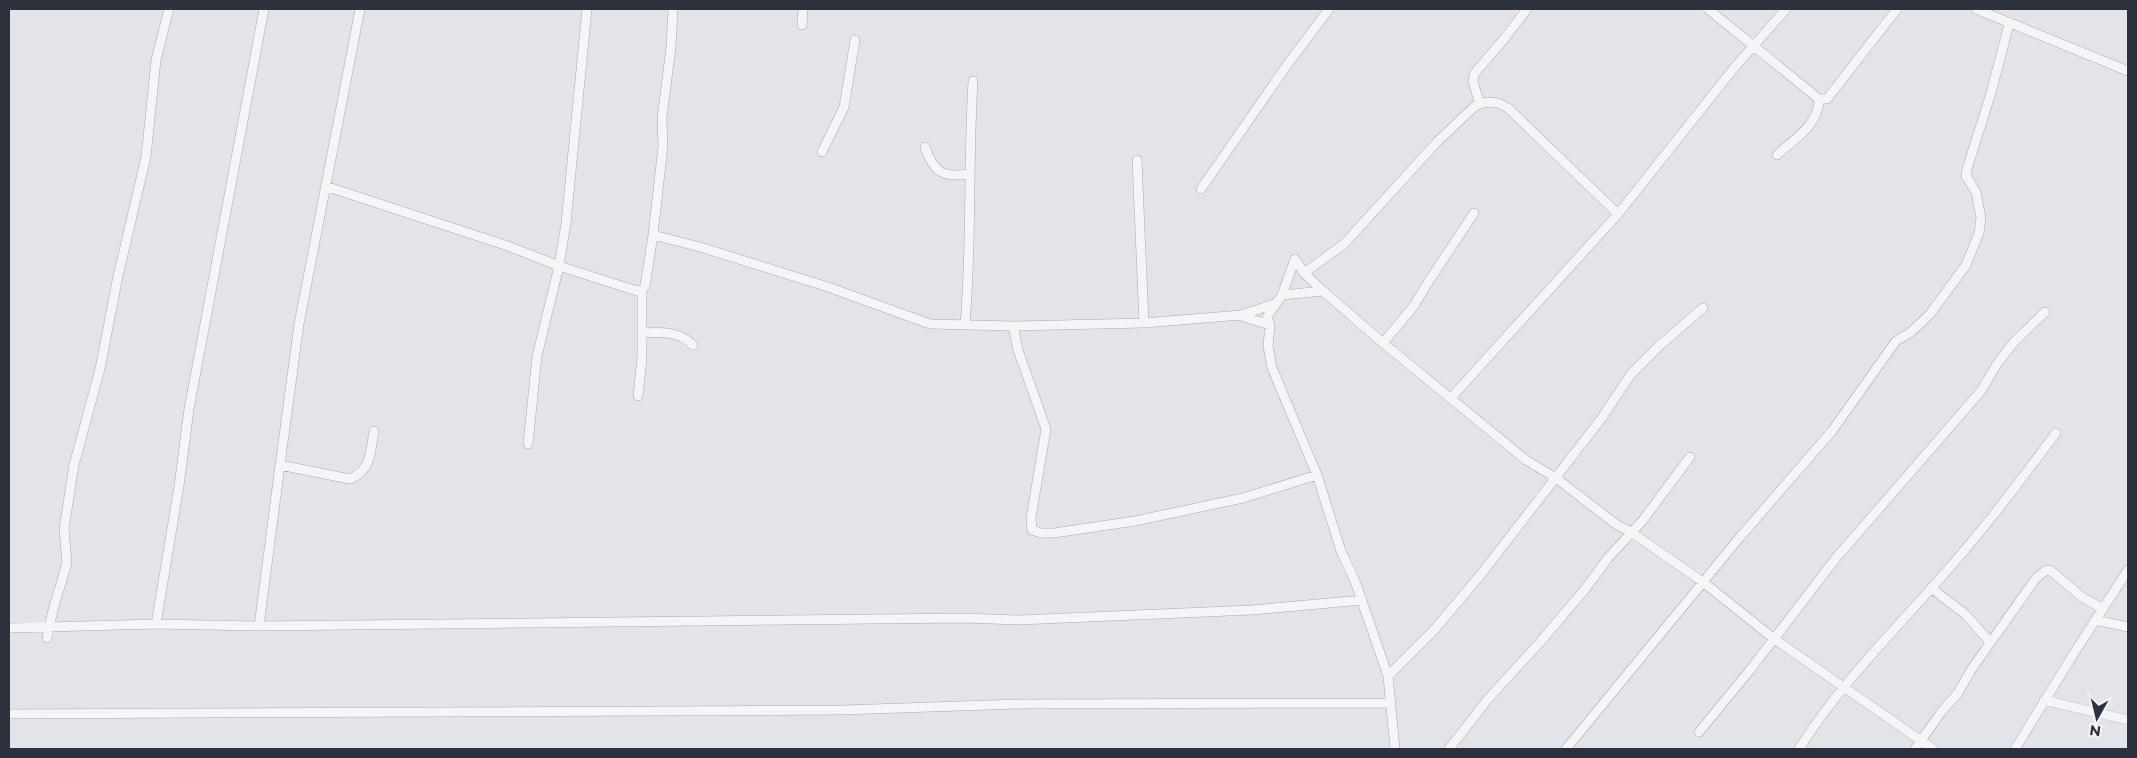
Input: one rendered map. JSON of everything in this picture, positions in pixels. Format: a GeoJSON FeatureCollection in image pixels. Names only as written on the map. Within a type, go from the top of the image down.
{"type":"FeatureCollection","features":[{"type":"Feature","properties":{"kind":"street"},"geometry":{"type":"LineString","coordinates":[[47,638],[48,627],[67,563],[64,529],[74,464],[100,369],[118,276],[146,157],[156,60],[169,9]]}},
{"type":"Feature","properties":{"kind":"street"},"geometry":{"type":"LineString","coordinates":[[156,624],[179,486],[189,409],[264,9]]}},
{"type":"Feature","properties":{"kind":"street"},"geometry":{"type":"LineString","coordinates":[[259,626],[300,324],[360,9]]}},
{"type":"Feature","properties":{"kind":"street"},"geometry":{"type":"LineString","coordinates":[[528,444],[538,356],[559,266],[566,223],[586,9]]}},
{"type":"Feature","properties":{"kind":"street"},"geometry":{"type":"LineString","coordinates":[[638,396],[642,358],[642,290],[645,286],[653,235],[663,146],[662,118],[671,47],[673,9]]}},
{"type":"Feature","properties":{"kind":"street"},"geometry":{"type":"LineString","coordinates":[[802,25],[803,9]]}},
{"type":"Feature","properties":{"kind":"street"},"geometry":{"type":"LineString","coordinates":[[1201,189],[1287,64],[1329,9]]}},
{"type":"Feature","properties":{"kind":"street"},"geometry":{"type":"LineString","coordinates":[[1480,104],[1473,82],[1474,74],[1527,9]]}},
{"type":"Feature","properties":{"kind":"street"},"geometry":{"type":"LineString","coordinates":[[1708,9],[1819,99],[1827,99],[1898,9]]}},
{"type":"Feature","properties":{"kind":"street"},"geometry":{"type":"LineString","coordinates":[[1450,398],[1618,214],[1754,45],[1786,9]]}},
{"type":"Feature","properties":{"kind":"street"},"geometry":{"type":"LineString","coordinates":[[1976,9],[2008,24],[2128,71]]}},
{"type":"Feature","properties":{"kind":"street"},"geometry":{"type":"LineString","coordinates":[[1566,749],[1703,582],[1832,430],[1896,341],[1912,332],[1930,314],[1966,265],[1979,233],[1981,218],[1976,192],[1966,176],[1967,169],[1991,93],[2008,24]]}},
{"type":"Feature","properties":{"kind":"street"},"geometry":{"type":"LineString","coordinates":[[822,152],[844,107],[855,40]]}},
{"type":"Feature","properties":{"kind":"street"},"geometry":{"type":"LineString","coordinates":[[965,324],[969,274],[973,81]]}},
{"type":"Feature","properties":{"kind":"street"},"geometry":{"type":"LineString","coordinates":[[1778,155],[1814,122],[1819,108],[1819,99]]}},
{"type":"Feature","properties":{"kind":"street"},"geometry":{"type":"LineString","coordinates":[[1304,273],[1344,244],[1437,142],[1475,106],[1486,102],[1498,103],[1508,108],[1618,214]]}},
{"type":"Feature","properties":{"kind":"street"},"geometry":{"type":"LineString","coordinates":[[925,148],[934,166],[942,172],[952,176],[970,174]]}},
{"type":"Feature","properties":{"kind":"street"},"geometry":{"type":"LineString","coordinates":[[1137,160],[1144,322]]}},
{"type":"Feature","properties":{"kind":"street"},"geometry":{"type":"LineString","coordinates":[[325,186],[508,246],[559,266],[637,291],[642,290]]}},
{"type":"Feature","properties":{"kind":"street"},"geometry":{"type":"LineString","coordinates":[[1383,344],[1413,307],[1428,281],[1474,213]]}},
{"type":"Feature","properties":{"kind":"street"},"geometry":{"type":"LineString","coordinates":[[653,235],[700,247],[828,287],[930,324],[1013,326],[1144,322],[1241,316],[1274,304]]}},
{"type":"Feature","properties":{"kind":"street"},"geometry":{"type":"LineString","coordinates":[[1395,749],[1388,676],[1355,581],[1341,551],[1317,475],[1272,368],[1268,346],[1270,325],[1267,317],[1274,304],[1282,295],[1294,259],[1304,273],[1383,344],[1526,460],[1556,478],[1617,525],[1631,532],[1703,582],[1773,638],[1933,749]]}},
{"type":"Feature","properties":{"kind":"street"},"geometry":{"type":"LineString","coordinates":[[1282,295],[1323,291]]}},
{"type":"Feature","properties":{"kind":"street"},"geometry":{"type":"LineString","coordinates":[[1388,676],[1435,629],[1601,420],[1631,374],[1659,346],[1703,308]]}},
{"type":"Feature","properties":{"kind":"street"},"geometry":{"type":"LineString","coordinates":[[1699,732],[1874,512],[1981,391],[2014,342],[2045,312]]}},
{"type":"Feature","properties":{"kind":"street"},"geometry":{"type":"LineString","coordinates":[[1241,316],[1270,325]]}},
{"type":"Feature","properties":{"kind":"street"},"geometry":{"type":"LineString","coordinates":[[1013,326],[1018,350],[1046,428],[1031,518],[1032,530],[1041,533],[1054,533],[1135,521],[1243,498],[1317,475]]}},
{"type":"Feature","properties":{"kind":"street"},"geometry":{"type":"LineString","coordinates":[[642,333],[660,332],[679,335],[693,345]]}},
{"type":"Feature","properties":{"kind":"street"},"geometry":{"type":"LineString","coordinates":[[280,465],[350,479],[361,475],[368,466],[374,431]]}},
{"type":"Feature","properties":{"kind":"street"},"geometry":{"type":"LineString","coordinates":[[1799,749],[1843,688],[1882,641],[1931,588],[2011,492],[2056,434]]}},
{"type":"Feature","properties":{"kind":"street"},"geometry":{"type":"LineString","coordinates":[[1449,749],[1488,699],[1541,641],[1643,520],[1690,457]]}},
{"type":"Feature","properties":{"kind":"street"},"geometry":{"type":"LineString","coordinates":[[1915,749],[1942,711],[1958,693],[1971,670],[2036,578],[2045,571],[2050,570],[2082,597],[2103,609]]}},
{"type":"Feature","properties":{"kind":"street"},"geometry":{"type":"LineString","coordinates":[[2015,749],[2044,700],[2128,570]]}},
{"type":"Feature","properties":{"kind":"street"},"geometry":{"type":"LineString","coordinates":[[1931,588],[1965,614],[1990,642]]}},
{"type":"Feature","properties":{"kind":"street"},"geometry":{"type":"LineString","coordinates":[[9,628],[156,624],[259,626],[964,618],[1019,620],[1252,610],[1362,600]]}},
{"type":"Feature","properties":{"kind":"street"},"geometry":{"type":"LineString","coordinates":[[2096,620],[2128,627]]}},
{"type":"Feature","properties":{"kind":"street"},"geometry":{"type":"LineString","coordinates":[[2044,700],[2128,720]]}},
{"type":"Feature","properties":{"kind":"street"},"geometry":{"type":"LineString","coordinates":[[9,714],[843,710],[1021,704],[1391,703]]}}]}
